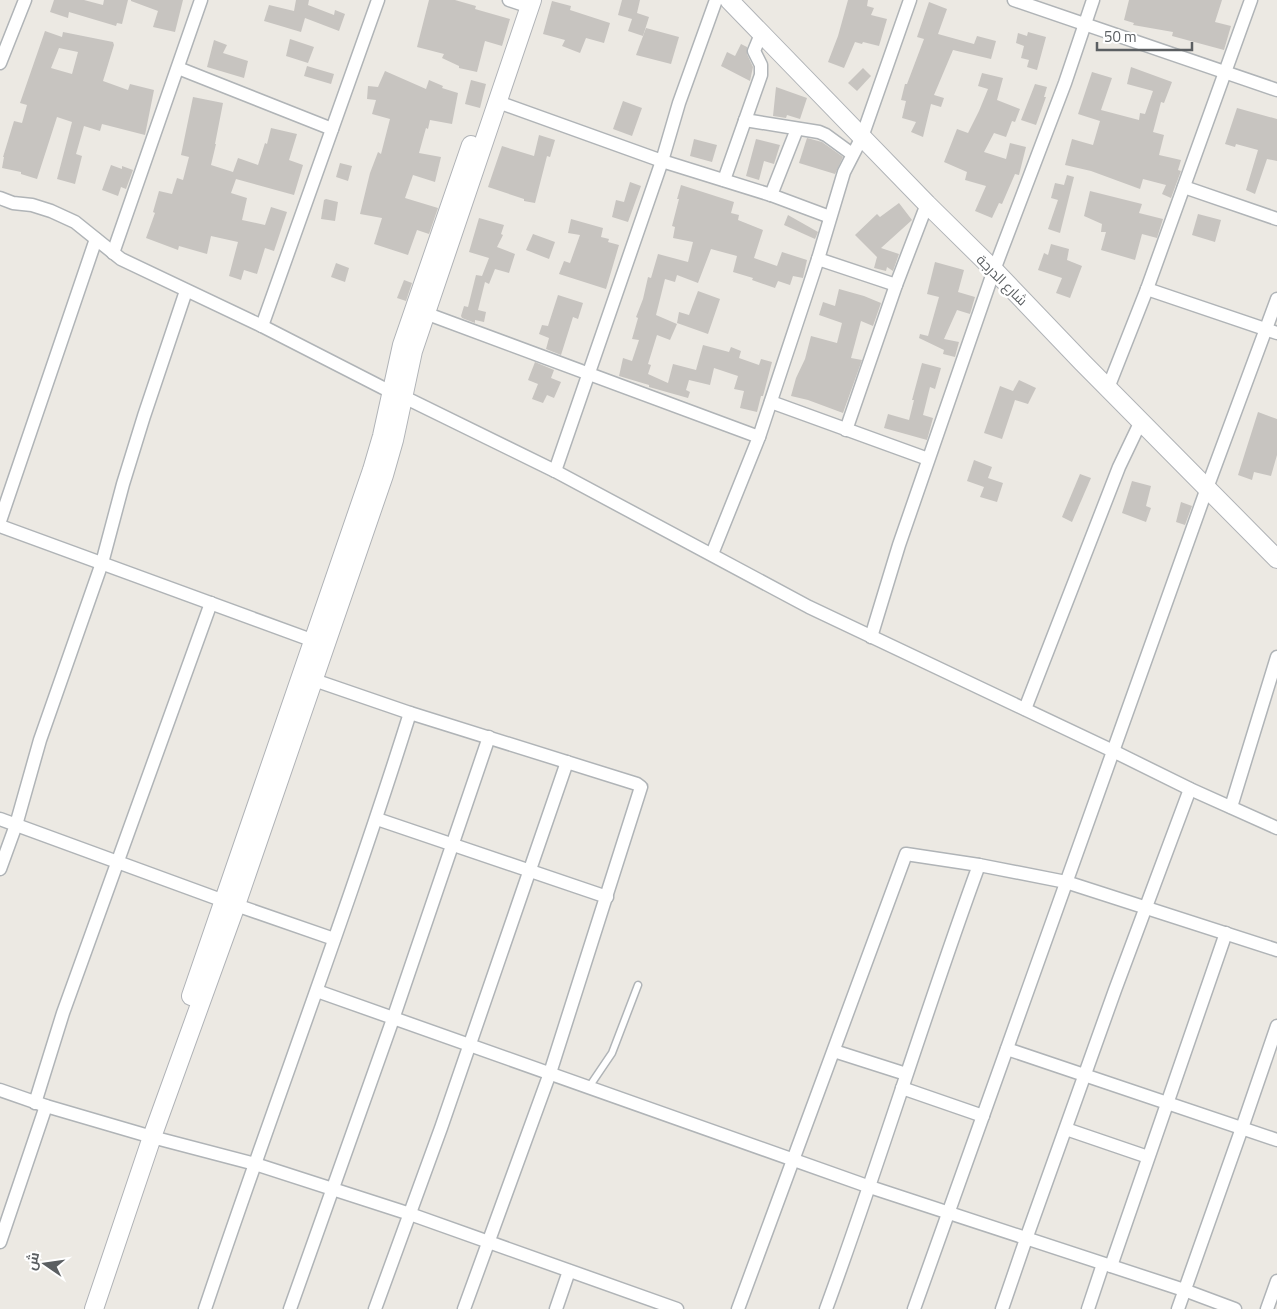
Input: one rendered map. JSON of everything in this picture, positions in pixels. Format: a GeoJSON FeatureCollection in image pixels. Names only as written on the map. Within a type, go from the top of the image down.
{"type":"FeatureCollection","features":[{"type":"Feature","properties":{"kind":"street"},"geometry":{"type":"LineString","coordinates":[[0,63],[25,0]]}},
{"type":"Feature","properties":{"kind":"street"},"geometry":{"type":"LineString","coordinates":[[113,253],[201,0]]}},
{"type":"Feature","properties":{"kind":"street"},"geometry":{"type":"LineString","coordinates":[[262,326],[378,0]]}},
{"type":"Feature","properties":{"kind":"street"},"geometry":{"type":"LineString","coordinates":[[555,471],[662,161],[679,103],[716,0]]}},
{"type":"Feature","properties":{"kind":"street","name":"شارع الدرجة"},"geometry":{"type":"LineString","coordinates":[[729,0],[927,204],[1277,558]]}},
{"type":"Feature","properties":{"kind":"street"},"geometry":{"type":"LineString","coordinates":[[712,554],[759,436],[818,259],[844,172],[862,137],[910,0]]}},
{"type":"Feature","properties":{"kind":"street"},"geometry":{"type":"LineString","coordinates":[[1014,0],[1277,90]]}},
{"type":"Feature","properties":{"kind":"street"},"geometry":{"type":"LineString","coordinates":[[870,636],[899,544],[994,270],[1093,0]]}},
{"type":"Feature","properties":{"kind":"street"},"geometry":{"type":"LineString","coordinates":[[1108,388],[1147,289],[1251,0]]}},
{"type":"Feature","properties":{"kind":"street"},"geometry":{"type":"LineString","coordinates":[[230,903],[382,436],[409,364],[498,102],[522,2]]}},
{"type":"Feature","properties":{"kind":"street"},"geometry":{"type":"LineString","coordinates":[[82,1309],[230,903],[314,680],[384,475],[394,440],[400,352],[522,2]]}},
{"type":"Feature","properties":{"kind":"street"},"geometry":{"type":"LineString","coordinates":[[724,180],[761,75],[760,65],[754,51],[761,34]]}},
{"type":"Feature","properties":{"kind":"street"},"geometry":{"type":"LineString","coordinates":[[178,68],[332,129]]}},
{"type":"Feature","properties":{"kind":"street"},"geometry":{"type":"LineString","coordinates":[[498,102],[662,161],[771,195],[830,217]]}},
{"type":"Feature","properties":{"kind":"street"},"geometry":{"type":"LineString","coordinates":[[745,120],[819,132],[852,154]]}},
{"type":"Feature","properties":{"kind":"street"},"geometry":{"type":"LineString","coordinates":[[771,195],[797,129]]}},
{"type":"Feature","properties":{"kind":"street"},"geometry":{"type":"LineString","coordinates":[[1184,187],[1277,219]]}},
{"type":"Feature","properties":{"kind":"street"},"geometry":{"type":"LineString","coordinates":[[0,198],[13,203],[51,210],[75,222],[113,253],[186,291],[262,326],[555,471],[809,607],[1277,828]]}},
{"type":"Feature","properties":{"kind":"street"},"geometry":{"type":"LineString","coordinates":[[846,430],[896,285],[927,204]]}},
{"type":"Feature","properties":{"kind":"street"},"geometry":{"type":"LineString","coordinates":[[0,521],[96,239]]}},
{"type":"Feature","properties":{"kind":"street"},"geometry":{"type":"LineString","coordinates":[[818,259],[896,285]]}},
{"type":"Feature","properties":{"kind":"street"},"geometry":{"type":"LineString","coordinates":[[1147,289],[1272,332]]}},
{"type":"Feature","properties":{"kind":"street"},"geometry":{"type":"LineString","coordinates":[[0,869],[16,825],[40,740],[102,563],[144,416],[186,291]]}},
{"type":"Feature","properties":{"kind":"street"},"geometry":{"type":"LineString","coordinates":[[914,1309],[1207,488],[1272,332],[1277,299]]}},
{"type":"Feature","properties":{"kind":"street"},"geometry":{"type":"LineString","coordinates":[[425,313],[589,375],[759,436]]}},
{"type":"Feature","properties":{"kind":"street"},"geometry":{"type":"LineString","coordinates":[[771,402],[928,459]]}},
{"type":"Feature","properties":{"kind":"street"},"geometry":{"type":"LineString","coordinates":[[1025,709],[1119,468],[1141,421]]}},
{"type":"Feature","properties":{"kind":"street"},"geometry":{"type":"LineString","coordinates":[[0,526],[314,641]]}},
{"type":"Feature","properties":{"kind":"street"},"geometry":{"type":"LineString","coordinates":[[0,1242],[41,1104],[63,1013],[211,603]]}},
{"type":"Feature","properties":{"kind":"street"},"geometry":{"type":"LineString","coordinates":[[1231,807],[1277,657]]}},
{"type":"Feature","properties":{"kind":"street"},"geometry":{"type":"LineString","coordinates":[[314,680],[410,713],[637,784],[641,787],[550,1073],[464,1309]]}},
{"type":"Feature","properties":{"kind":"street"},"geometry":{"type":"LineString","coordinates":[[205,1309],[377,819],[410,713]]}},
{"type":"Feature","properties":{"kind":"street"},"geometry":{"type":"LineString","coordinates":[[290,1309],[393,1019],[489,737]]}},
{"type":"Feature","properties":{"kind":"street"},"geometry":{"type":"LineString","coordinates":[[375,1309],[470,1045],[567,762]]}},
{"type":"Feature","properties":{"kind":"street"},"geometry":{"type":"LineString","coordinates":[[1002,1309],[1084,1076],[1190,788]]}},
{"type":"Feature","properties":{"kind":"street"},"geometry":{"type":"LineString","coordinates":[[0,819],[334,939]]}},
{"type":"Feature","properties":{"kind":"street"},"geometry":{"type":"LineString","coordinates":[[377,819],[607,897]]}},
{"type":"Feature","properties":{"kind":"street"},"geometry":{"type":"LineString","coordinates":[[738,1309],[906,854],[979,865],[1066,882],[1277,950]]}},
{"type":"Feature","properties":{"kind":"street"},"geometry":{"type":"LineString","coordinates":[[826,1309],[870,1187],[906,1074],[979,865]]}},
{"type":"Feature","properties":{"kind":"street"},"geometry":{"type":"LineString","coordinates":[[1088,1309],[1107,1265],[1148,1157],[1226,933]]}},
{"type":"Feature","properties":{"kind":"street"},"geometry":{"type":"LineString","coordinates":[[317,991],[870,1187],[1184,1290],[1235,1309]]}},
{"type":"Feature","properties":{"kind":"street"},"geometry":{"type":"LineString","coordinates":[[1178,1309],[1277,1026]]}},
{"type":"Feature","properties":{"kind":"street"},"geometry":{"type":"LineString","coordinates":[[1007,1049],[1277,1140]]}},
{"type":"Feature","properties":{"kind":"street"},"geometry":{"type":"LineString","coordinates":[[834,1051],[906,1074]]}},
{"type":"Feature","properties":{"kind":"street"},"geometry":{"type":"LineString","coordinates":[[902,1088],[983,1116]]}},
{"type":"Feature","properties":{"kind":"street"},"geometry":{"type":"LineString","coordinates":[[0,1090],[146,1135],[255,1164],[410,1214],[569,1270],[650,1305],[677,1309]]}},
{"type":"Feature","properties":{"kind":"street"},"geometry":{"type":"LineString","coordinates":[[1066,1129],[1148,1157]]}},
{"type":"Feature","properties":{"kind":"street"},"geometry":{"type":"LineString","coordinates":[[94,1309],[146,1135]]}},
{"type":"Feature","properties":{"kind":"street"},"geometry":{"type":"LineString","coordinates":[[556,1309],[569,1270]]}},
{"type":"Feature","properties":{"kind":"street"},"geometry":{"type":"LineString","coordinates":[[1267,1309],[1277,1281]]}},
{"type":"Feature","properties":{"kind":"lane"},"geometry":{"type":"LineString","coordinates":[[589,1088],[612,1053],[638,985]]}},
{"type":"Feature","properties":{"kind":"building"},"geometry":{"type":"Polygon","coordinates":[[[54,0],[84,0],[103,5],[104,0],[128,0],[122,24],[117,23],[116,26],[69,12],[68,18],[50,12],[54,0]]]}},
{"type":"Feature","properties":{"kind":"building"},"geometry":{"type":"Polygon","coordinates":[[[131,0],[183,0],[175,32],[153,27],[158,11],[131,0]]]}},
{"type":"Feature","properties":{"kind":"building"},"geometry":{"type":"Polygon","coordinates":[[[296,0],[309,0],[308,5],[334,15],[335,10],[345,14],[339,31],[305,18],[301,32],[264,21],[269,5],[294,11],[296,0]]]}},
{"type":"Feature","properties":{"kind":"building"},"geometry":{"type":"Polygon","coordinates":[[[429,0],[455,0],[476,6],[475,9],[510,19],[502,46],[485,41],[477,72],[459,68],[459,66],[442,58],[444,54],[417,47],[429,0]]]}},
{"type":"Feature","properties":{"kind":"building"},"geometry":{"type":"Polygon","coordinates":[[[622,0],[640,0],[637,13],[649,17],[643,36],[628,31],[632,19],[618,15],[622,0]]]}},
{"type":"Feature","properties":{"kind":"building"},"geometry":{"type":"Polygon","coordinates":[[[848,0],[868,0],[867,6],[874,8],[871,15],[887,19],[879,46],[855,42],[844,68],[828,62],[838,36],[848,0]]]}},
{"type":"Feature","properties":{"kind":"building"},"geometry":{"type":"Polygon","coordinates":[[[1129,0],[1222,0],[1215,22],[1231,26],[1224,50],[1172,36],[1173,32],[1133,25],[1134,23],[1124,20],[1129,0]]]}},
{"type":"Feature","properties":{"kind":"building"},"geometry":{"type":"Polygon","coordinates":[[[552,1],[571,6],[570,10],[610,23],[604,43],[586,38],[580,53],[562,46],[565,40],[543,34],[552,1]]]}},
{"type":"Feature","properties":{"kind":"building"},"geometry":{"type":"Polygon","coordinates":[[[929,2],[947,9],[938,34],[974,44],[977,36],[996,41],[991,59],[953,50],[934,95],[944,98],[941,107],[931,104],[923,137],[911,132],[916,122],[902,118],[906,101],[901,100],[905,84],[907,84],[924,39],[917,37],[929,2]]]}},
{"type":"Feature","properties":{"kind":"building"},"geometry":{"type":"Polygon","coordinates":[[[646,28],[679,37],[671,64],[636,55],[646,28]]]}},
{"type":"Feature","properties":{"kind":"building"},"geometry":{"type":"Polygon","coordinates":[[[45,31],[62,37],[63,32],[113,42],[114,45],[103,81],[128,90],[130,84],[154,90],[145,135],[102,124],[100,131],[84,126],[76,154],[82,156],[75,184],[57,179],[72,122],[57,117],[37,179],[21,174],[21,172],[2,168],[3,157],[14,121],[22,123],[27,105],[20,103],[45,31]],[[59,48],[51,68],[72,74],[78,52],[59,48]]]}},
{"type":"Feature","properties":{"kind":"building"},"geometry":{"type":"Polygon","coordinates":[[[1028,32],[1046,37],[1037,70],[1027,67],[1029,60],[1021,58],[1024,46],[1016,43],[1018,33],[1027,36],[1028,32]]]}},
{"type":"Feature","properties":{"kind":"building"},"geometry":{"type":"Polygon","coordinates":[[[290,39],[314,47],[308,63],[286,56],[290,39]]]}},
{"type":"Feature","properties":{"kind":"building"},"geometry":{"type":"Polygon","coordinates":[[[214,40],[227,45],[223,53],[248,61],[244,78],[207,67],[214,40]]]}},
{"type":"Feature","properties":{"kind":"building"},"geometry":{"type":"Polygon","coordinates":[[[741,44],[747,47],[747,54],[753,67],[750,81],[721,66],[727,52],[735,56],[741,44]]]}},
{"type":"Feature","properties":{"kind":"building"},"geometry":{"type":"Polygon","coordinates":[[[307,66],[334,74],[331,84],[304,76],[307,66]]]}},
{"type":"Feature","properties":{"kind":"building"},"geometry":{"type":"Polygon","coordinates":[[[1131,67],[1172,82],[1164,103],[1161,102],[1153,132],[1164,135],[1159,155],[1181,160],[1178,170],[1181,171],[1171,198],[1162,194],[1166,185],[1143,179],[1140,189],[1091,171],[1065,165],[1072,139],[1093,145],[1100,121],[1078,114],[1092,72],[1112,78],[1101,110],[1139,120],[1140,113],[1145,114],[1153,91],[1127,84],[1131,67]]]}},
{"type":"Feature","properties":{"kind":"building"},"geometry":{"type":"Polygon","coordinates":[[[863,68],[871,76],[857,91],[848,83],[863,68]]]}},
{"type":"Feature","properties":{"kind":"building"},"geometry":{"type":"Polygon","coordinates":[[[385,71],[426,89],[429,80],[443,86],[442,88],[458,93],[452,124],[430,120],[428,129],[426,128],[419,153],[441,157],[435,182],[413,175],[405,198],[438,208],[429,234],[417,230],[408,255],[374,244],[382,218],[360,214],[370,173],[378,152],[381,154],[390,119],[372,114],[376,100],[367,99],[368,86],[378,87],[385,71]]]}},
{"type":"Feature","properties":{"kind":"building"},"geometry":{"type":"Polygon","coordinates":[[[982,73],[1003,78],[997,100],[1020,109],[1015,122],[1012,121],[1006,137],[994,133],[984,152],[1006,159],[1010,143],[1026,147],[1019,175],[1015,174],[1002,204],[999,203],[992,218],[975,211],[986,186],[965,180],[967,172],[944,162],[957,129],[968,133],[979,111],[988,89],[978,86],[982,73]]]}},
{"type":"Feature","properties":{"kind":"building"},"geometry":{"type":"Polygon","coordinates":[[[471,80],[486,84],[480,108],[465,104],[471,80]]]}},
{"type":"Feature","properties":{"kind":"building"},"geometry":{"type":"Polygon","coordinates":[[[1035,84],[1047,87],[1044,97],[1046,97],[1036,125],[1021,120],[1035,84]]]}},
{"type":"Feature","properties":{"kind":"building"},"geometry":{"type":"Polygon","coordinates":[[[776,87],[807,98],[800,119],[787,115],[786,118],[773,116],[776,87]]]}},
{"type":"Feature","properties":{"kind":"building"},"geometry":{"type":"Polygon","coordinates":[[[193,97],[223,103],[211,165],[233,172],[238,158],[258,165],[265,143],[267,144],[271,128],[297,134],[289,160],[303,165],[294,195],[236,179],[231,193],[247,198],[242,220],[265,225],[271,207],[287,212],[274,251],[265,248],[257,274],[244,270],[241,280],[229,276],[238,242],[211,236],[207,254],[179,246],[178,250],[146,238],[155,213],[153,212],[159,191],[172,194],[177,178],[183,180],[189,157],[181,155],[193,97]]]}},
{"type":"Feature","properties":{"kind":"building"},"geometry":{"type":"Polygon","coordinates":[[[623,101],[642,108],[632,136],[613,129],[623,101]]]}},
{"type":"Feature","properties":{"kind":"building"},"geometry":{"type":"Polygon","coordinates":[[[1237,108],[1277,119],[1277,161],[1267,159],[1255,194],[1246,190],[1258,150],[1236,144],[1235,147],[1225,144],[1237,108]]]}},
{"type":"Feature","properties":{"kind":"building"},"geometry":{"type":"Polygon","coordinates":[[[539,135],[555,140],[550,157],[547,156],[535,203],[524,201],[524,199],[488,187],[502,146],[534,156],[539,135]]]}},
{"type":"Feature","properties":{"kind":"building"},"geometry":{"type":"Polygon","coordinates":[[[807,138],[822,142],[843,157],[835,174],[799,163],[807,138]]]}},
{"type":"Feature","properties":{"kind":"building"},"geometry":{"type":"Polygon","coordinates":[[[694,139],[717,145],[712,162],[690,156],[694,139]]]}},
{"type":"Feature","properties":{"kind":"building"},"geometry":{"type":"Polygon","coordinates":[[[756,139],[780,145],[774,164],[764,161],[759,180],[746,176],[756,139]]]}},
{"type":"Feature","properties":{"kind":"building"},"geometry":{"type":"Polygon","coordinates":[[[340,163],[352,166],[348,181],[336,177],[340,163]]]}},
{"type":"Feature","properties":{"kind":"building"},"geometry":{"type":"Polygon","coordinates":[[[111,165],[133,170],[126,189],[121,187],[118,196],[102,190],[111,165]]]}},
{"type":"Feature","properties":{"kind":"building"},"geometry":{"type":"Polygon","coordinates":[[[1067,175],[1074,177],[1060,233],[1048,229],[1058,200],[1051,198],[1055,183],[1064,185],[1067,175]]]}},
{"type":"Feature","properties":{"kind":"building"},"geometry":{"type":"Polygon","coordinates":[[[630,182],[641,186],[628,222],[612,217],[616,200],[624,202],[630,182]]]}},
{"type":"Feature","properties":{"kind":"building"},"geometry":{"type":"Polygon","coordinates":[[[681,185],[734,202],[731,213],[739,215],[738,220],[763,230],[754,258],[777,266],[782,252],[807,260],[803,278],[793,276],[790,285],[778,281],[775,288],[752,280],[753,278],[733,272],[737,256],[711,249],[698,283],[677,275],[675,282],[665,279],[656,315],[677,324],[670,340],[657,335],[648,364],[651,365],[648,374],[668,383],[673,364],[696,370],[703,345],[729,352],[731,347],[741,351],[739,358],[759,365],[761,359],[772,362],[757,412],[740,408],[744,391],[734,389],[738,376],[714,368],[710,385],[689,380],[686,390],[690,392],[688,398],[619,376],[623,358],[632,361],[639,340],[632,339],[638,318],[636,317],[643,299],[648,277],[651,278],[658,254],[688,262],[693,242],[673,238],[675,227],[672,226],[681,185]]]}},
{"type":"Feature","properties":{"kind":"building"},"geometry":{"type":"Polygon","coordinates":[[[1090,191],[1142,204],[1139,213],[1163,219],[1157,238],[1142,234],[1135,260],[1101,250],[1106,232],[1101,232],[1102,224],[1084,216],[1090,191]]]}},
{"type":"Feature","properties":{"kind":"building"},"geometry":{"type":"Polygon","coordinates":[[[324,200],[338,202],[335,221],[321,219],[324,200]]]}},
{"type":"Feature","properties":{"kind":"building"},"geometry":{"type":"Polygon","coordinates":[[[899,203],[912,220],[881,248],[899,254],[893,271],[887,267],[886,271],[874,268],[877,257],[855,235],[877,214],[880,217],[899,203]]]}},
{"type":"Feature","properties":{"kind":"building"},"geometry":{"type":"Polygon","coordinates":[[[1198,214],[1221,220],[1215,242],[1192,235],[1198,214]]]}},
{"type":"Feature","properties":{"kind":"building"},"geometry":{"type":"Polygon","coordinates":[[[788,215],[818,232],[815,239],[784,225],[788,215]]]}},
{"type":"Feature","properties":{"kind":"building"},"geometry":{"type":"Polygon","coordinates":[[[479,218],[504,225],[501,234],[503,235],[497,247],[515,254],[509,273],[495,269],[489,284],[485,282],[478,310],[486,312],[484,322],[475,320],[475,323],[461,316],[464,306],[468,307],[476,275],[482,276],[489,258],[469,252],[479,218]]]}},
{"type":"Feature","properties":{"kind":"building"},"geometry":{"type":"Polygon","coordinates":[[[571,219],[603,228],[601,237],[609,239],[608,242],[619,245],[606,289],[559,274],[564,261],[570,263],[580,235],[568,233],[571,219]]]}},
{"type":"Feature","properties":{"kind":"building"},"geometry":{"type":"Polygon","coordinates":[[[533,234],[555,242],[549,259],[526,250],[533,234]]]}},
{"type":"Feature","properties":{"kind":"building"},"geometry":{"type":"Polygon","coordinates":[[[1051,244],[1069,249],[1067,260],[1082,266],[1070,298],[1056,293],[1062,278],[1038,270],[1044,253],[1048,255],[1051,244]]]}},
{"type":"Feature","properties":{"kind":"building"},"geometry":{"type":"Polygon","coordinates":[[[935,262],[964,270],[958,292],[975,297],[970,314],[957,310],[944,339],[959,342],[955,357],[943,354],[944,350],[919,338],[920,334],[928,336],[939,297],[927,294],[935,262]]]}},
{"type":"Feature","properties":{"kind":"building"},"geometry":{"type":"Polygon","coordinates":[[[336,263],[349,268],[345,282],[331,277],[336,263]]]}},
{"type":"Feature","properties":{"kind":"building"},"geometry":{"type":"Polygon","coordinates":[[[404,280],[412,283],[406,301],[397,298],[404,280]]]}},
{"type":"Feature","properties":{"kind":"building"},"geometry":{"type":"Polygon","coordinates":[[[839,289],[881,303],[873,326],[861,321],[851,358],[862,360],[843,413],[791,396],[796,378],[805,359],[811,336],[837,343],[842,323],[819,315],[823,302],[835,306],[839,289]]]}},
{"type":"Feature","properties":{"kind":"building"},"geometry":{"type":"Polygon","coordinates":[[[698,291],[720,299],[708,334],[677,323],[679,312],[689,315],[698,291]]]}},
{"type":"Feature","properties":{"kind":"building"},"geometry":{"type":"Polygon","coordinates":[[[558,295],[583,303],[578,319],[573,317],[561,355],[546,349],[549,338],[539,334],[542,325],[548,326],[558,295]]]}},
{"type":"Feature","properties":{"kind":"building"},"geometry":{"type":"Polygon","coordinates":[[[535,362],[554,370],[551,378],[561,382],[554,398],[547,395],[543,403],[532,399],[538,384],[528,380],[535,362]]]}},
{"type":"Feature","properties":{"kind":"building"},"geometry":{"type":"Polygon","coordinates":[[[922,363],[941,368],[935,389],[930,387],[923,415],[933,418],[927,440],[884,428],[888,414],[909,420],[914,400],[912,400],[922,363]]]}},
{"type":"Feature","properties":{"kind":"building"},"geometry":{"type":"Polygon","coordinates":[[[1019,380],[1036,388],[1028,404],[1015,400],[1002,439],[984,433],[1000,386],[1013,391],[1019,380]]]}},
{"type":"Feature","properties":{"kind":"building"},"geometry":{"type":"Polygon","coordinates":[[[1258,412],[1277,419],[1277,455],[1271,476],[1254,472],[1252,480],[1238,475],[1258,412]]]}},
{"type":"Feature","properties":{"kind":"building"},"geometry":{"type":"Polygon","coordinates":[[[974,460],[992,467],[988,478],[1003,483],[997,502],[980,497],[984,487],[967,481],[974,460]]]}},
{"type":"Feature","properties":{"kind":"building"},"geometry":{"type":"Polygon","coordinates":[[[1080,474],[1091,478],[1072,522],[1062,517],[1080,474]]]}},
{"type":"Feature","properties":{"kind":"building"},"geometry":{"type":"Polygon","coordinates":[[[1132,481],[1151,486],[1146,506],[1151,508],[1146,522],[1122,513],[1132,481]]]}},
{"type":"Feature","properties":{"kind":"building"},"geometry":{"type":"Polygon","coordinates":[[[1181,502],[1192,506],[1185,525],[1176,522],[1181,502]]]}}]}
